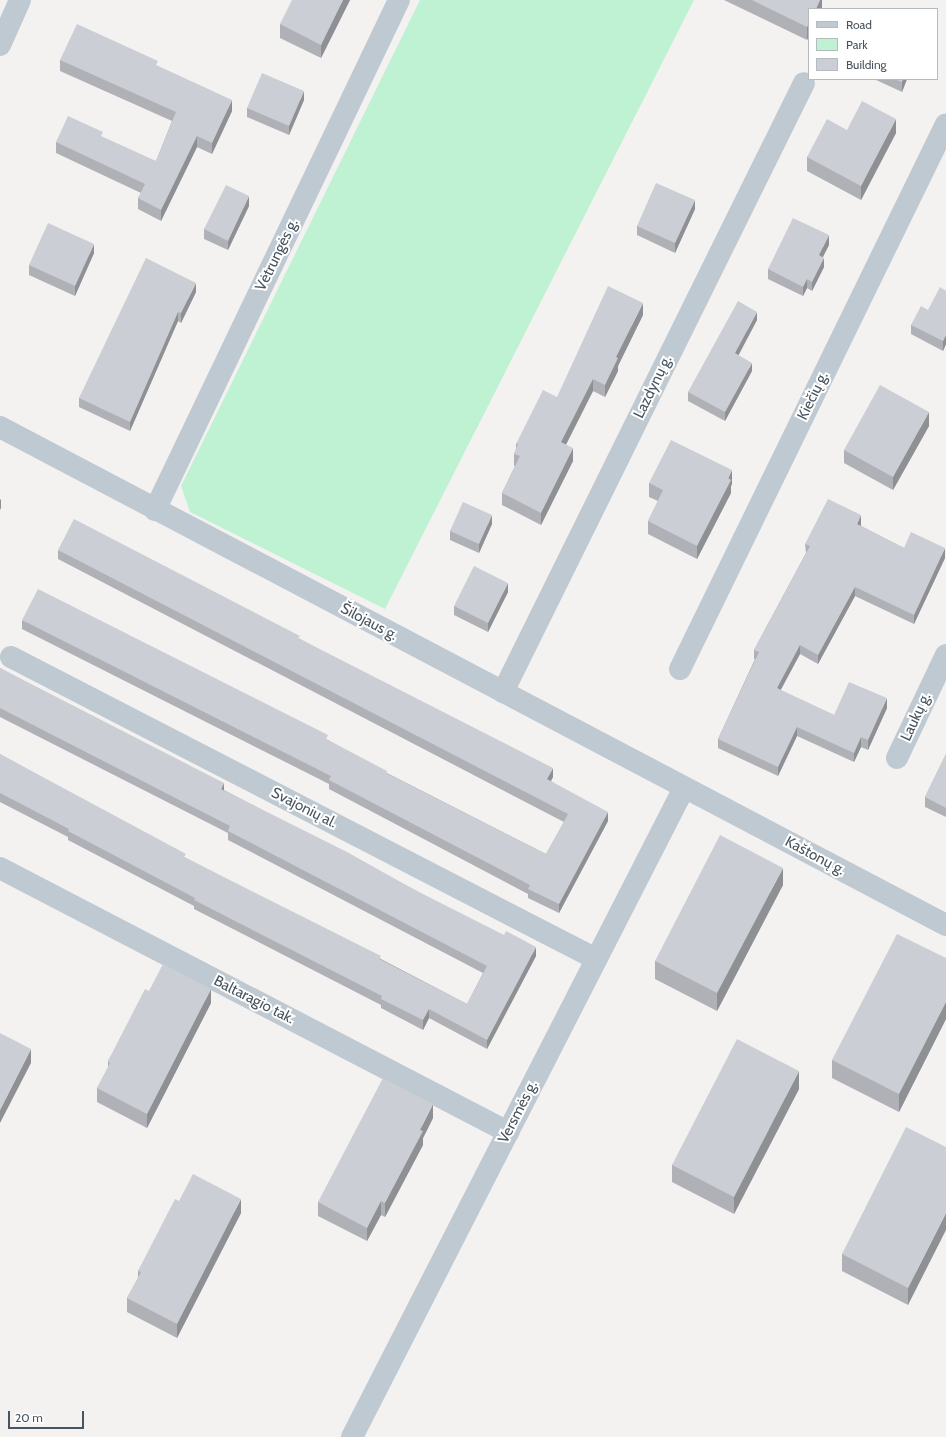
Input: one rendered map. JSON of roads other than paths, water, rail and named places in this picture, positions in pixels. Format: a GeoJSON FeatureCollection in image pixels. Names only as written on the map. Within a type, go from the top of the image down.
{"type":"FeatureCollection","features":[{"type":"Feature","properties":{"kind":"street"},"geometry":{"type":"LineString","coordinates":[[0,44],[20,0]]}},
{"type":"Feature","properties":{"kind":"street","name":"Vėtrungės g."},"geometry":{"type":"LineString","coordinates":[[155,510],[398,0]]}},
{"type":"Feature","properties":{"kind":"street","name":"Lazdynų g."},"geometry":{"type":"LineString","coordinates":[[502,692],[804,83]]}},
{"type":"Feature","properties":{"kind":"street","name":"Kiečių g."},"geometry":{"type":"LineString","coordinates":[[680,669],[946,124]]}},
{"type":"Feature","properties":{"kind":"street","name":"Šilojaus g."},"geometry":{"type":"LineString","coordinates":[[0,427],[684,788]]}},
{"type":"Feature","properties":{"kind":"street","name":"Laukų g."},"geometry":{"type":"LineString","coordinates":[[897,758],[946,655]]}},
{"type":"Feature","properties":{"kind":"street","name":"Svajonių al."},"geometry":{"type":"LineString","coordinates":[[11,657],[596,959]]}},
{"type":"Feature","properties":{"kind":"street","name":"Versmės g."},"geometry":{"type":"LineString","coordinates":[[352,1437],[684,788]]}},
{"type":"Feature","properties":{"kind":"street","name":"Kaštonų g."},"geometry":{"type":"LineString","coordinates":[[684,788],[946,925]]}},
{"type":"Feature","properties":{"kind":"street","name":"Baltaragio tak."},"geometry":{"type":"LineString","coordinates":[[0,868],[508,1132]]}}]}
